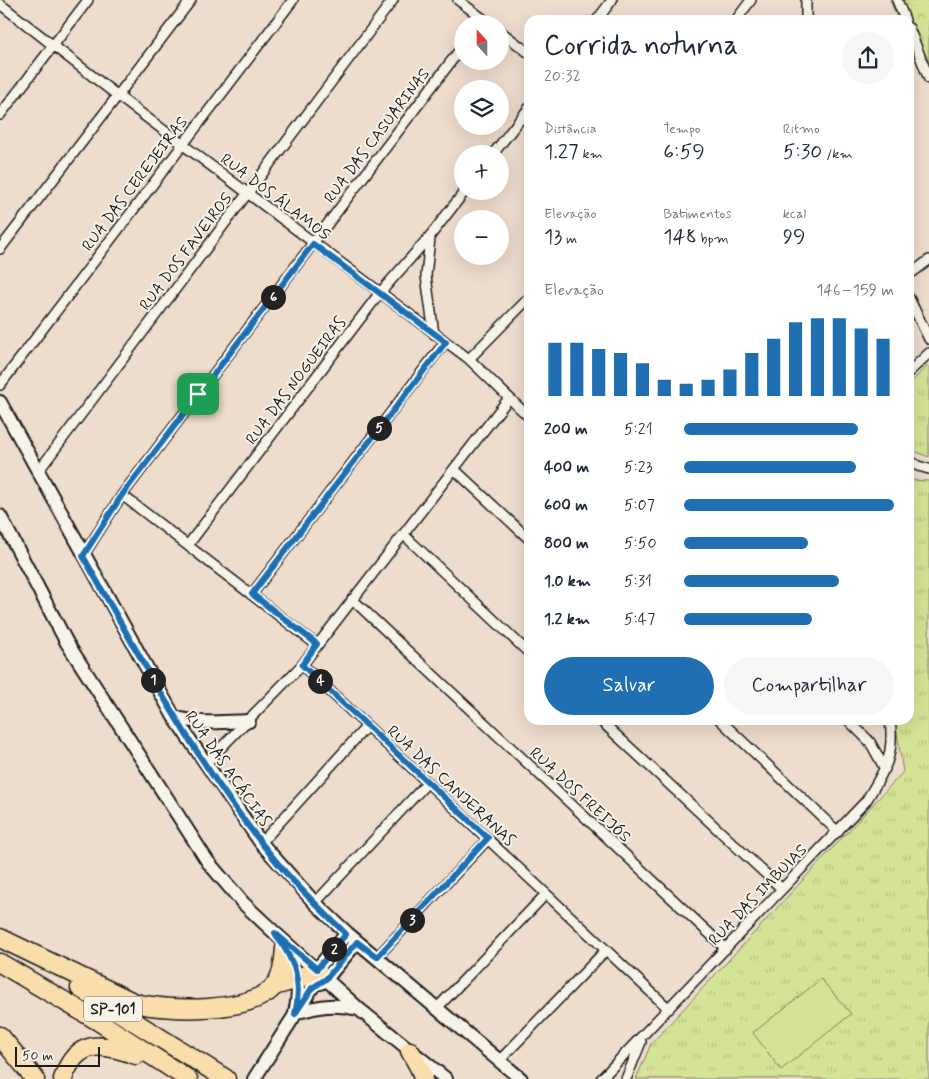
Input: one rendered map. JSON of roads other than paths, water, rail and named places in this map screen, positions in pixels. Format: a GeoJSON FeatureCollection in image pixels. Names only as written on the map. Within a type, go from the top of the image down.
{"type":"FeatureCollection","features":[{"type":"Feature","properties":{"kind":"highway"},"geometry":{"type":"LineString","coordinates":[[0,938],[117,996],[155,1008],[204,1009],[229,1005],[254,998],[274,986],[305,984],[322,974]]}},
{"type":"Feature","properties":{"kind":"highway","name":"SP-101"},"geometry":{"type":"LineString","coordinates":[[0,938],[226,1079]]}},
{"type":"Feature","properties":{"kind":"highway"},"geometry":{"type":"LineString","coordinates":[[274,986],[283,966],[285,948]]}},
{"type":"Feature","properties":{"kind":"highway","name":"SP-101"},"geometry":{"type":"LineString","coordinates":[[0,963],[98,1021],[181,1075]]}},
{"type":"Feature","properties":{"kind":"highway"},"geometry":{"type":"LineString","coordinates":[[0,1036],[35,1079]]}},
{"type":"Feature","properties":{"kind":"highway"},"geometry":{"type":"LineString","coordinates":[[63,1079],[67,1066],[76,1054],[102,1045],[116,1046],[181,1075]]}},
{"type":"Feature","properties":{"kind":"highway"},"geometry":{"type":"LineString","coordinates":[[410,1051],[420,1069],[422,1079]]}},
{"type":"Feature","properties":{"kind":"street"},"geometry":{"type":"LineString","coordinates":[[0,115],[88,0]]}},
{"type":"Feature","properties":{"kind":"street"},"geometry":{"type":"LineString","coordinates":[[0,249],[191,0]]}},
{"type":"Feature","properties":{"kind":"street","name":"RUA DAS CEREJEIRAS"},"geometry":{"type":"LineString","coordinates":[[0,385],[293,0]]}},
{"type":"Feature","properties":{"kind":"street","name":"RUA DOS FAVEIROS"},"geometry":{"type":"LineString","coordinates":[[37,473],[393,0]]}},
{"type":"Feature","properties":{"kind":"street"},"geometry":{"type":"LineString","coordinates":[[458,0],[471,3],[480,15]]}},
{"type":"Feature","properties":{"kind":"street"},"geometry":{"type":"LineString","coordinates":[[601,15],[612,0]]}},
{"type":"Feature","properties":{"kind":"street"},"geometry":{"type":"LineString","coordinates":[[740,15],[751,0]]}},
{"type":"Feature","properties":{"kind":"street"},"geometry":{"type":"LineString","coordinates":[[806,0],[806,15]]}},
{"type":"Feature","properties":{"kind":"street"},"geometry":{"type":"LineString","coordinates":[[897,0],[903,15]]}},
{"type":"Feature","properties":{"kind":"street","name":"RUA DOS ÁLAMOS"},"geometry":{"type":"LineString","coordinates":[[0,4],[313,244],[446,342],[469,360],[524,412]]}},
{"type":"Feature","properties":{"kind":"street"},"geometry":{"type":"LineString","coordinates":[[509,38],[524,49]]}},
{"type":"Feature","properties":{"kind":"street"},"geometry":{"type":"LineString","coordinates":[[914,41],[929,79]]}},
{"type":"Feature","properties":{"kind":"street","name":"RUA DAS CASUARINAS"},"geometry":{"type":"LineString","coordinates":[[83,556],[122,495],[454,58]]}},
{"type":"Feature","properties":{"kind":"street"},"geometry":{"type":"LineString","coordinates":[[500,145],[524,114]]}},
{"type":"Feature","properties":{"kind":"street","name":"RUA DAS NOGUEIRAS"},"geometry":{"type":"LineString","coordinates":[[188,544],[379,294],[430,236],[457,200]]}},
{"type":"Feature","properties":{"kind":"street"},"geometry":{"type":"LineString","coordinates":[[430,236],[426,259],[426,276],[434,334]]}},
{"type":"Feature","properties":{"kind":"street"},"geometry":{"type":"LineString","coordinates":[[914,270],[929,260]]}},
{"type":"Feature","properties":{"kind":"street"},"geometry":{"type":"LineString","coordinates":[[469,360],[524,303]]}},
{"type":"Feature","properties":{"kind":"street"},"geometry":{"type":"LineString","coordinates":[[914,308],[929,339]]}},
{"type":"Feature","properties":{"kind":"street"},"geometry":{"type":"LineString","coordinates":[[252,594],[446,342]]}},
{"type":"Feature","properties":{"kind":"street"},"geometry":{"type":"LineString","coordinates":[[914,364],[929,353]]}},
{"type":"Feature","properties":{"kind":"street"},"geometry":{"type":"LineString","coordinates":[[206,764],[302,665],[509,398]]}},
{"type":"Feature","properties":{"kind":"street","name":"RUA DAS ACÁCIAS"},"geometry":{"type":"LineString","coordinates":[[0,402],[37,473],[174,717],[261,843],[315,904],[346,934],[438,1007],[522,1079]]}},
{"type":"Feature","properties":{"kind":"street"},"geometry":{"type":"LineString","coordinates":[[914,463],[929,469]]}},
{"type":"Feature","properties":{"kind":"street"},"geometry":{"type":"LineString","coordinates":[[454,468],[524,534]]}},
{"type":"Feature","properties":{"kind":"street"},"geometry":{"type":"LineString","coordinates":[[122,495],[317,644]]}},
{"type":"Feature","properties":{"kind":"street"},"geometry":{"type":"LineString","coordinates":[[0,516],[67,643],[208,862],[243,903],[275,933],[360,1010],[446,1079]]}},
{"type":"Feature","properties":{"kind":"street"},"geometry":{"type":"LineString","coordinates":[[403,534],[524,648]]}},
{"type":"Feature","properties":{"kind":"street","name":"RUA DOS FREIJÓS"},"geometry":{"type":"LineString","coordinates":[[352,599],[726,949]]}},
{"type":"Feature","properties":{"kind":"street","name":"RUA DAS CANJERANAS"},"geometry":{"type":"LineString","coordinates":[[302,665],[669,1009]]}},
{"type":"Feature","properties":{"kind":"street"},"geometry":{"type":"LineString","coordinates":[[174,717],[188,722],[249,721]]}},
{"type":"Feature","properties":{"kind":"street"},"geometry":{"type":"LineString","coordinates":[[605,725],[782,889]]}},
{"type":"Feature","properties":{"kind":"street"},"geometry":{"type":"LineString","coordinates":[[725,725],[838,832]]}},
{"type":"Feature","properties":{"kind":"street"},"geometry":{"type":"LineString","coordinates":[[855,725],[870,742],[885,769]]}},
{"type":"Feature","properties":{"kind":"street","name":"RUA DAS IMBUIAS"},"geometry":{"type":"LineString","coordinates":[[601,1079],[866,801],[885,769],[892,748],[890,725]]}},
{"type":"Feature","properties":{"kind":"street"},"geometry":{"type":"LineString","coordinates":[[261,843],[367,726]]}},
{"type":"Feature","properties":{"kind":"street"},"geometry":{"type":"LineString","coordinates":[[315,904],[427,783]]}},
{"type":"Feature","properties":{"kind":"street"},"geometry":{"type":"LineString","coordinates":[[377,957],[488,838]]}},
{"type":"Feature","properties":{"kind":"street"},"geometry":{"type":"LineString","coordinates":[[438,1007],[546,894]]}},
{"type":"Feature","properties":{"kind":"street"},"geometry":{"type":"LineString","coordinates":[[257,1074],[295,1014],[299,997],[305,984],[275,933]]}},
{"type":"Feature","properties":{"kind":"street"},"geometry":{"type":"LineString","coordinates":[[322,974],[346,934]]}},
{"type":"Feature","properties":{"kind":"street"},"geometry":{"type":"LineString","coordinates":[[322,974],[357,942]]}},
{"type":"Feature","properties":{"kind":"street"},"geometry":{"type":"LineString","coordinates":[[499,1061],[606,950]]}},
{"type":"Feature","properties":{"kind":"street"},"geometry":{"type":"LineString","coordinates":[[295,1014],[320,1006],[338,1005],[360,1010]]}},
{"type":"Feature","properties":{"kind":"street","name":"RUA DAS IMBUIAS"},"geometry":{"type":"LineString","coordinates":[[626,1079],[644,1035]]}}]}
